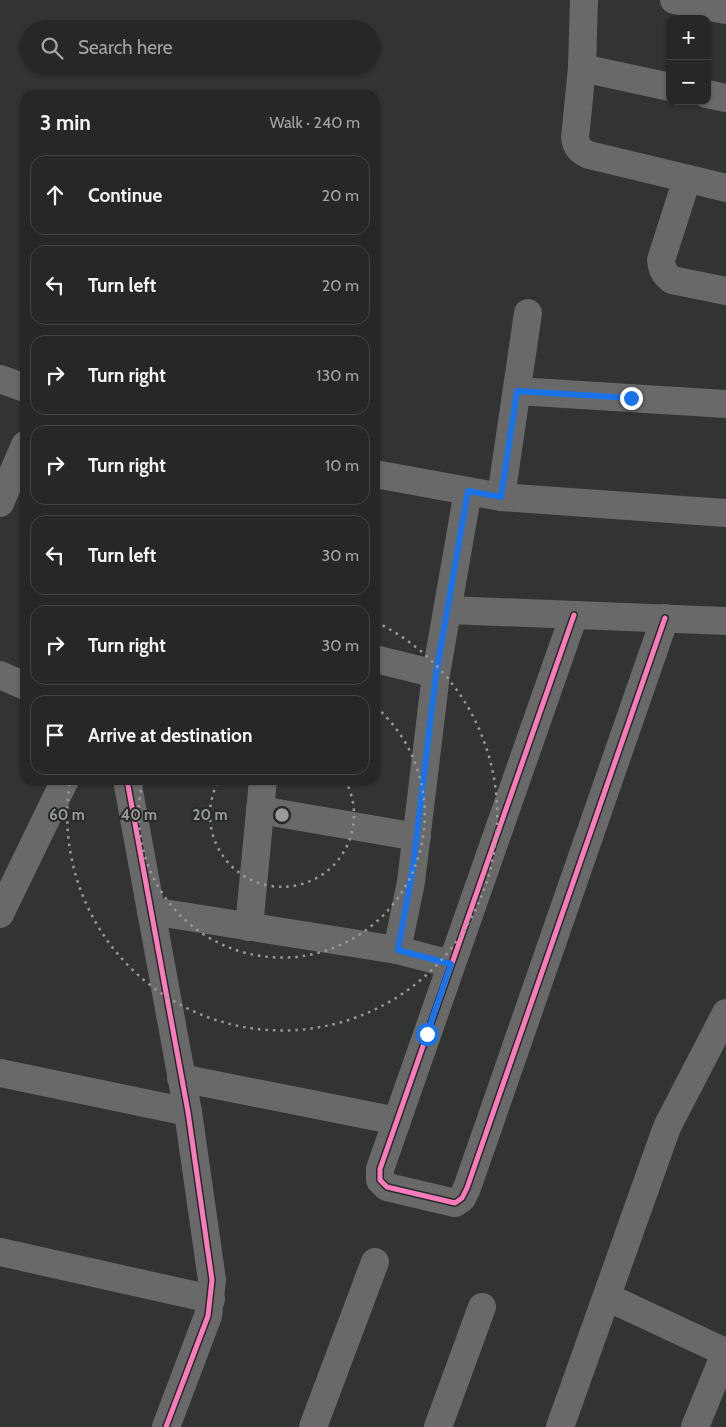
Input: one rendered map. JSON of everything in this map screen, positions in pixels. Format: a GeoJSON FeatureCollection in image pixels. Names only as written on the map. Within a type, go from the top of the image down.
{"type":"FeatureCollection","features":[{"type":"Feature","properties":{"kind":"street"},"geometry":{"type":"LineString","coordinates":[[584,0],[582,68],[575,138],[576,146],[581,152],[726,188]]}},
{"type":"Feature","properties":{"kind":"street"},"geometry":{"type":"LineString","coordinates":[[674,0],[726,10]]}},
{"type":"Feature","properties":{"kind":"street"},"geometry":{"type":"LineString","coordinates":[[582,68],[666,86]]}},
{"type":"Feature","properties":{"kind":"street"},"geometry":{"type":"LineString","coordinates":[[711,95],[726,98]]}},
{"type":"Feature","properties":{"kind":"street"},"geometry":{"type":"LineString","coordinates":[[687,179],[661,260],[662,268],[672,280],[726,292]]}},
{"type":"Feature","properties":{"kind":"street"},"geometry":{"type":"LineString","coordinates":[[501,497],[528,313]]}},
{"type":"Feature","properties":{"kind":"street"},"geometry":{"type":"LineString","coordinates":[[0,379],[20,386]]}},
{"type":"Feature","properties":{"kind":"street"},"geometry":{"type":"LineString","coordinates":[[517,391],[726,404]]}},
{"type":"Feature","properties":{"kind":"street"},"geometry":{"type":"LineString","coordinates":[[0,503],[20,457]]}},
{"type":"Feature","properties":{"kind":"street"},"geometry":{"type":"LineString","coordinates":[[380,475],[501,497],[726,513]]}},
{"type":"Feature","properties":{"kind":"street"},"geometry":{"type":"LineString","coordinates":[[398,950],[417,837],[436,674],[449,610],[468,491]]}},
{"type":"Feature","properties":{"kind":"street"},"geometry":{"type":"LineString","coordinates":[[449,610],[726,621]]}},
{"type":"Feature","properties":{"kind":"street"},"geometry":{"type":"LineString","coordinates":[[574,615],[380,1169],[380,1180],[387,1187],[455,1204],[462,1198],[665,618]]}},
{"type":"Feature","properties":{"kind":"street"},"geometry":{"type":"LineString","coordinates":[[380,660],[436,674]]}},
{"type":"Feature","properties":{"kind":"street"},"geometry":{"type":"LineString","coordinates":[[0,675],[20,684]]}},
{"type":"Feature","properties":{"kind":"street"},"geometry":{"type":"LineString","coordinates":[[0,914],[63,785]]}},
{"type":"Feature","properties":{"kind":"street"},"geometry":{"type":"LineString","coordinates":[[128,785],[188,1112],[212,1280],[208,1316],[166,1427]]}},
{"type":"Feature","properties":{"kind":"street"},"geometry":{"type":"LineString","coordinates":[[249,927],[262,785]]}},
{"type":"Feature","properties":{"kind":"street"},"geometry":{"type":"LineString","coordinates":[[260,810],[417,837]]}},
{"type":"Feature","properties":{"kind":"street"},"geometry":{"type":"LineString","coordinates":[[151,911],[398,950],[451,964]]}},
{"type":"Feature","properties":{"kind":"street"},"geometry":{"type":"LineString","coordinates":[[560,1427],[667,1127],[726,1013]]}},
{"type":"Feature","properties":{"kind":"street"},"geometry":{"type":"LineString","coordinates":[[0,1073],[188,1112]]}},
{"type":"Feature","properties":{"kind":"street"},"geometry":{"type":"LineString","coordinates":[[181,1078],[397,1121]]}},
{"type":"Feature","properties":{"kind":"street"},"geometry":{"type":"LineString","coordinates":[[0,1252],[211,1299]]}},
{"type":"Feature","properties":{"kind":"street"},"geometry":{"type":"LineString","coordinates":[[313,1427],[374,1262]]}},
{"type":"Feature","properties":{"kind":"street"},"geometry":{"type":"LineString","coordinates":[[607,1298],[726,1352],[695,1427]]}},
{"type":"Feature","properties":{"kind":"street"},"geometry":{"type":"LineString","coordinates":[[438,1427],[482,1307]]}},
{"type":"Feature","properties":{"kind":"cycle path"},"geometry":{"type":"LineString","coordinates":[[574,615],[380,1169],[380,1180],[387,1187],[455,1203],[462,1198],[467,1188],[665,618]]}},
{"type":"Feature","properties":{"kind":"cycle path"},"geometry":{"type":"LineString","coordinates":[[128,785],[188,1112],[212,1280],[208,1316],[166,1427]]}},
{"type":"Feature","properties":{"kind":"route"},"geometry":{"type":"LineString","coordinates":[[427,1034],[451,964],[398,950],[413,867],[436,674],[449,610],[468,491],[501,497],[517,391],[631,398]]}}]}
